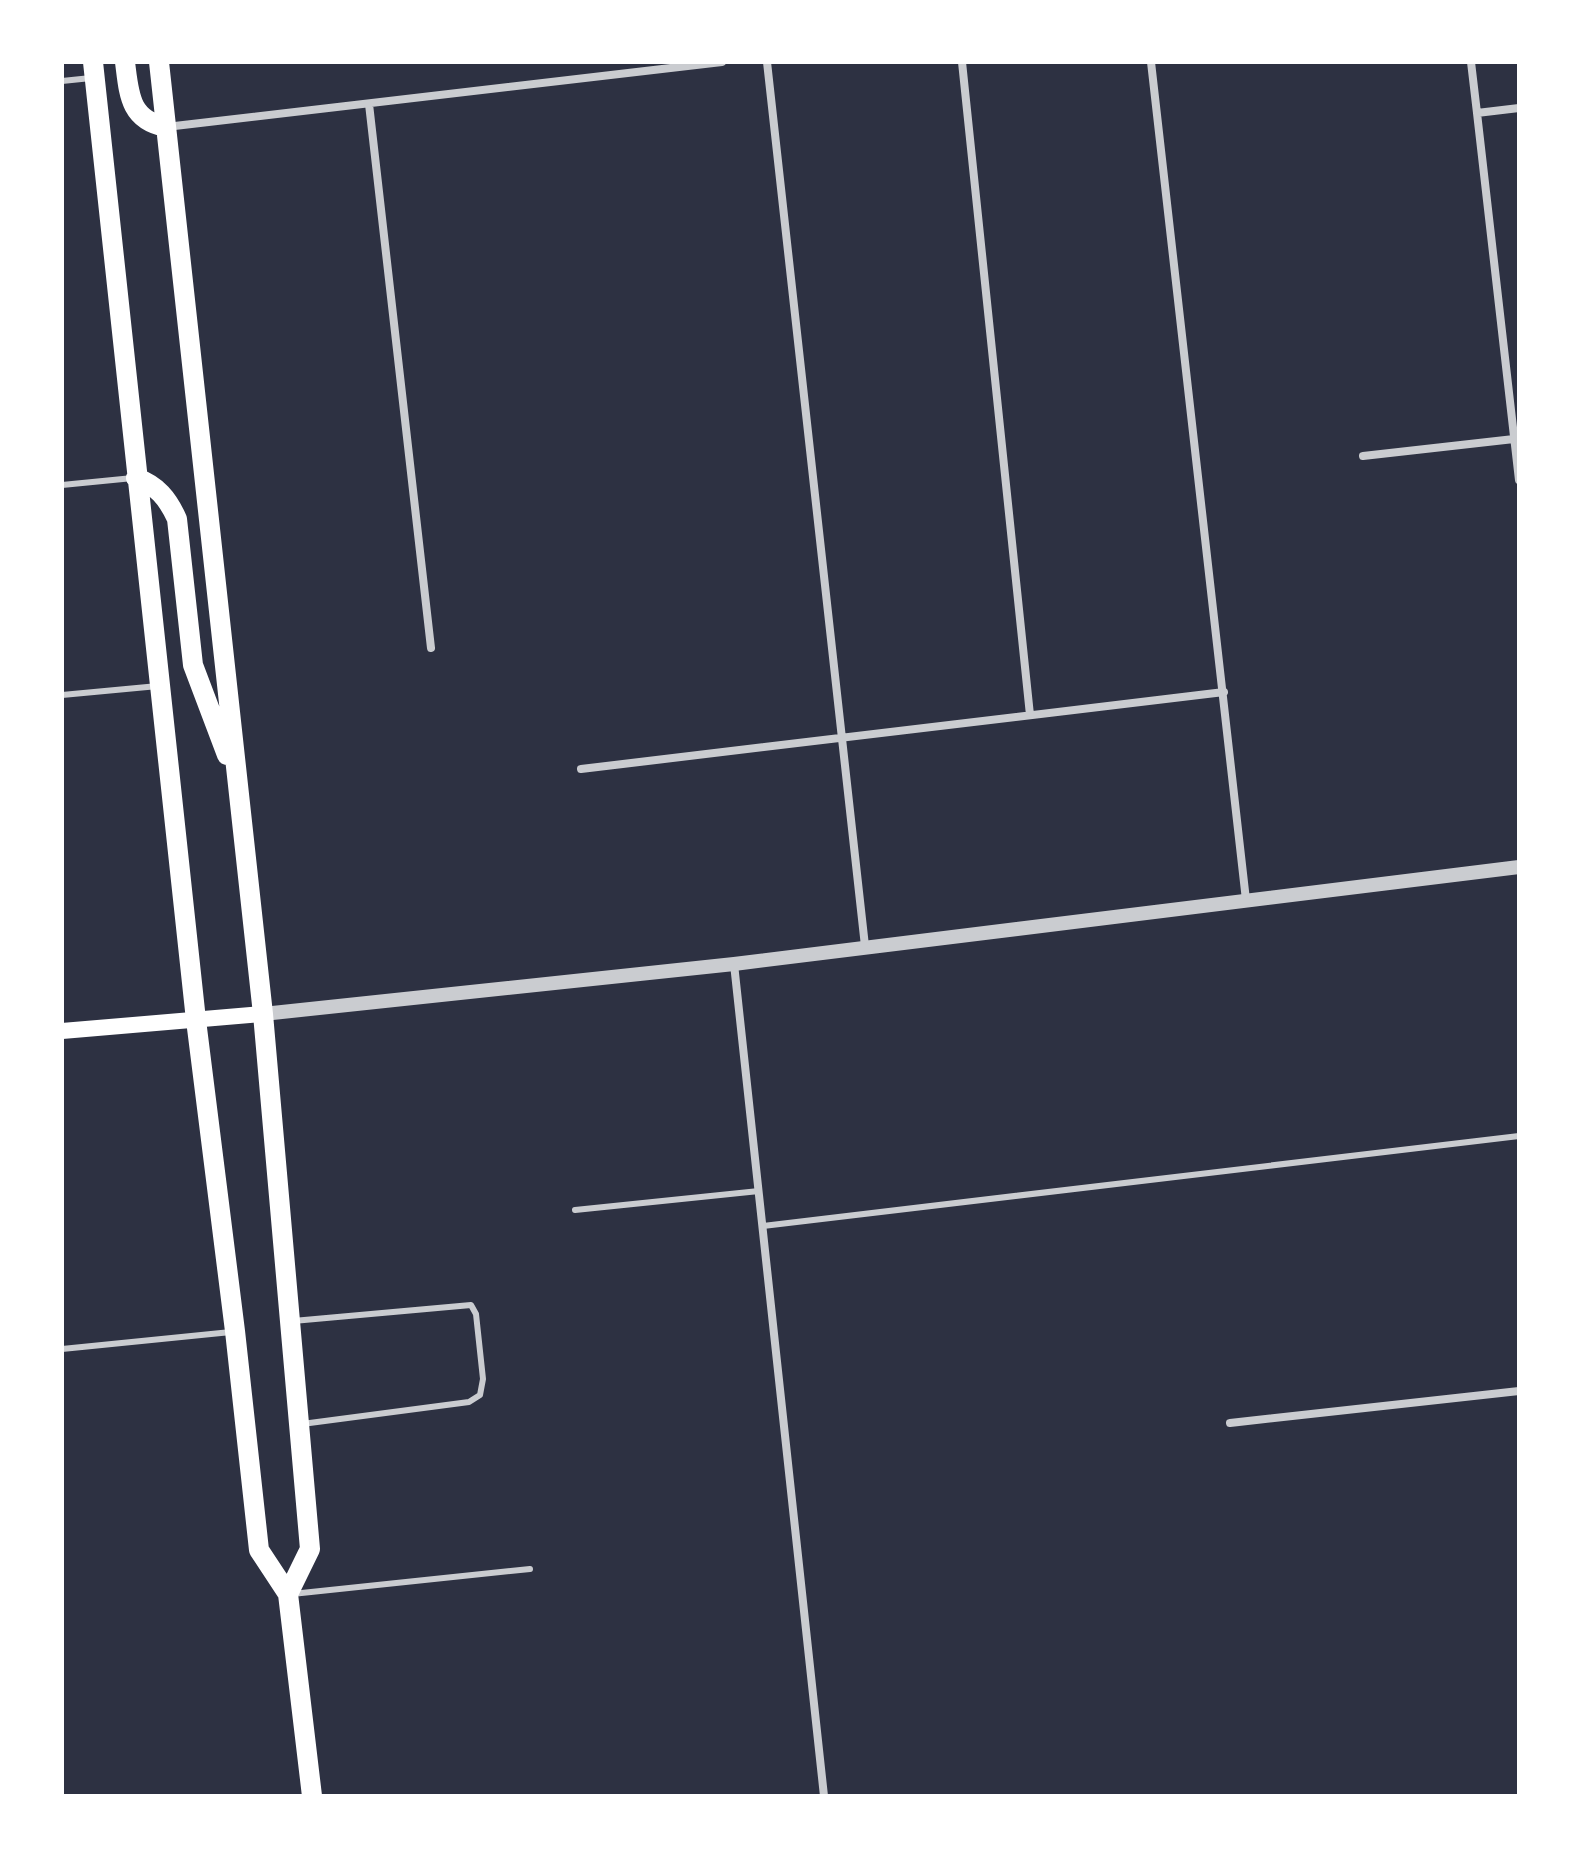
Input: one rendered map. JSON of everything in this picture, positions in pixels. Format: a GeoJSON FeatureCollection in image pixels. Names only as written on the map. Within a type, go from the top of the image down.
{"type":"FeatureCollection","features":[{"type":"Feature","properties":{"kind":"main road"},"geometry":{"type":"LineString","coordinates":[[125,62],[129,97],[138,113],[153,125],[166,127]]}},
{"type":"Feature","properties":{"kind":"main road"},"geometry":{"type":"LineString","coordinates":[[159,62],[280,1187],[310,1549],[288,1594]]}},
{"type":"Feature","properties":{"kind":"main road"},"geometry":{"type":"LineString","coordinates":[[94,70],[196,1020],[259,1550],[288,1594],[312,1796]]}},
{"type":"Feature","properties":{"kind":"main road"},"geometry":{"type":"LineString","coordinates":[[136,478],[149,482],[170,502],[177,519],[193,665],[237,781]]}},
{"type":"Feature","properties":{"kind":"main road"},"geometry":{"type":"LineString","coordinates":[[62,1031],[263,1014]]}},
{"type":"Feature","properties":{"kind":"street"},"geometry":{"type":"LineString","coordinates":[[166,127],[722,62]]}},
{"type":"Feature","properties":{"kind":"street"},"geometry":{"type":"LineString","coordinates":[[767,62],[865,946]]}},
{"type":"Feature","properties":{"kind":"street"},"geometry":{"type":"LineString","coordinates":[[962,62],[1030,715]]}},
{"type":"Feature","properties":{"kind":"street"},"geometry":{"type":"LineString","coordinates":[[1151,62],[1246,900]]}},
{"type":"Feature","properties":{"kind":"street"},"geometry":{"type":"LineString","coordinates":[[1471,62],[1519,480]]}},
{"type":"Feature","properties":{"kind":"street"},"geometry":{"type":"LineString","coordinates":[[369,104],[431,648]]}},
{"type":"Feature","properties":{"kind":"street"},"geometry":{"type":"LineString","coordinates":[[1477,113],[1519,108]]}},
{"type":"Feature","properties":{"kind":"street"},"geometry":{"type":"LineString","coordinates":[[1363,456],[1514,439]]}},
{"type":"Feature","properties":{"kind":"street"},"geometry":{"type":"LineString","coordinates":[[581,769],[1224,692]]}},
{"type":"Feature","properties":{"kind":"street"},"geometry":{"type":"LineString","coordinates":[[263,1014],[734,964],[1519,867]]}},
{"type":"Feature","properties":{"kind":"street"},"geometry":{"type":"LineString","coordinates":[[734,964],[824,1796]]}},
{"type":"Feature","properties":{"kind":"street"},"geometry":{"type":"LineString","coordinates":[[1230,1423],[1519,1391]]}},
{"type":"Feature","properties":{"kind":"lane"},"geometry":{"type":"LineString","coordinates":[[62,81],[94,70]]}},
{"type":"Feature","properties":{"kind":"lane"},"geometry":{"type":"LineString","coordinates":[[62,485],[136,478]]}},
{"type":"Feature","properties":{"kind":"lane"},"geometry":{"type":"LineString","coordinates":[[62,695],[160,686]]}},
{"type":"Feature","properties":{"kind":"lane"},"geometry":{"type":"LineString","coordinates":[[763,1226],[1519,1136]]}},
{"type":"Feature","properties":{"kind":"lane"},"geometry":{"type":"LineString","coordinates":[[575,1210],[759,1191]]}},
{"type":"Feature","properties":{"kind":"lane"},"geometry":{"type":"LineString","coordinates":[[289,1321],[471,1305],[476,1314],[483,1379],[480,1395],[469,1402],[298,1424]]}},
{"type":"Feature","properties":{"kind":"lane"},"geometry":{"type":"LineString","coordinates":[[62,1349],[235,1331]]}},
{"type":"Feature","properties":{"kind":"lane"},"geometry":{"type":"LineString","coordinates":[[288,1594],[530,1569]]}}]}
